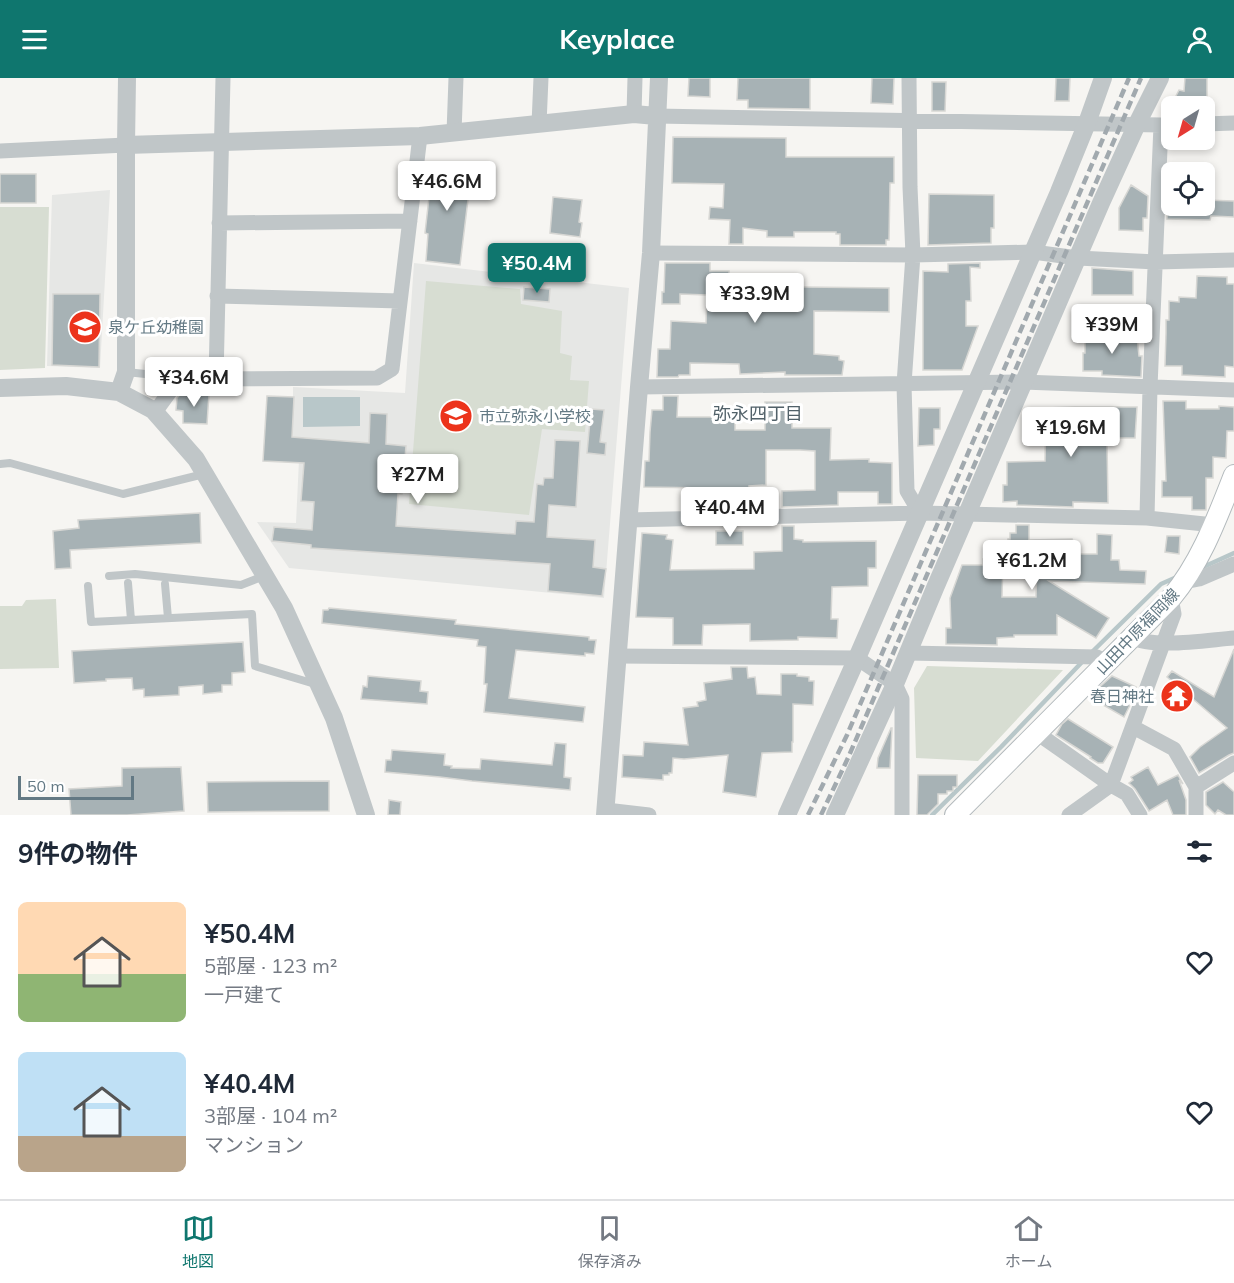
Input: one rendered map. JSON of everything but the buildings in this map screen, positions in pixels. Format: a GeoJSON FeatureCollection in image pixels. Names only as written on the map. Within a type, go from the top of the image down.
{"type":"FeatureCollection","features":[{"type":"Feature","properties":{"kind":"main road","name":"山田中原福岡線"},"geometry":{"type":"LineString","coordinates":[[955,815],[1037,733],[1102,659],[1131,637],[1171,598],[1184,582],[1215,525],[1234,475]]}},
{"type":"Feature","properties":{"kind":"street"},"geometry":{"type":"LineString","coordinates":[[119,392],[126,372],[127,78]]}},
{"type":"Feature","properties":{"kind":"street"},"geometry":{"type":"LineString","coordinates":[[216,378],[223,78]]}},
{"type":"Feature","properties":{"kind":"street"},"geometry":{"type":"LineString","coordinates":[[454,133],[456,78]]}},
{"type":"Feature","properties":{"kind":"street"},"geometry":{"type":"LineString","coordinates":[[539,124],[541,78]]}},
{"type":"Feature","properties":{"kind":"street"},"geometry":{"type":"LineString","coordinates":[[634,114],[635,78]]}},
{"type":"Feature","properties":{"kind":"street"},"geometry":{"type":"LineString","coordinates":[[649,815],[606,812],[651,253],[659,78]]}},
{"type":"Feature","properties":{"kind":"street"},"geometry":{"type":"LineString","coordinates":[[909,78],[913,255],[904,384],[907,491],[920,513]]}},
{"type":"Feature","properties":{"kind":"street"},"geometry":{"type":"LineString","coordinates":[[787,815],[1033,252],[1087,123],[1103,78]]}},
{"type":"Feature","properties":{"kind":"street"},"geometry":{"type":"LineString","coordinates":[[835,815],[895,684],[1023,382],[1137,124],[1160,78]]}},
{"type":"Feature","properties":{"kind":"street"},"geometry":{"type":"LineString","coordinates":[[0,151],[420,136],[634,114],[1161,125]]}},
{"type":"Feature","properties":{"kind":"street"},"geometry":{"type":"LineString","coordinates":[[1215,124],[1234,123]]}},
{"type":"Feature","properties":{"kind":"street"},"geometry":{"type":"LineString","coordinates":[[155,412],[174,386],[189,379],[377,378],[392,369],[420,136]]}},
{"type":"Feature","properties":{"kind":"street"},"geometry":{"type":"LineString","coordinates":[[1147,518],[1150,387],[1164,150]]}},
{"type":"Feature","properties":{"kind":"street"},"geometry":{"type":"LineString","coordinates":[[219,223],[410,221]]}},
{"type":"Feature","properties":{"kind":"street"},"geometry":{"type":"LineString","coordinates":[[651,253],[913,255],[1033,252],[1078,258],[1156,262],[1234,260]]}},
{"type":"Feature","properties":{"kind":"street"},"geometry":{"type":"LineString","coordinates":[[217,296],[400,300]]}},
{"type":"Feature","properties":{"kind":"street"},"geometry":{"type":"LineString","coordinates":[[639,387],[1023,382],[1234,390]]}},
{"type":"Feature","properties":{"kind":"street"},"geometry":{"type":"LineString","coordinates":[[0,388],[66,386],[119,392],[155,412],[196,459],[284,608],[334,718],[366,815]]}},
{"type":"Feature","properties":{"kind":"street"},"geometry":{"type":"LineString","coordinates":[[628,520],[920,513],[1147,518],[1215,525]]}},
{"type":"Feature","properties":{"kind":"street"},"geometry":{"type":"LineString","coordinates":[[1184,582],[1199,579],[1234,564]]}},
{"type":"Feature","properties":{"kind":"street"},"geometry":{"type":"LineString","coordinates":[[1069,815],[1112,785],[1174,614],[1171,598]]}},
{"type":"Feature","properties":{"kind":"street"},"geometry":{"type":"LineString","coordinates":[[1131,637],[1136,640],[1163,643],[1234,638]]}},
{"type":"Feature","properties":{"kind":"street"},"geometry":{"type":"LineString","coordinates":[[908,653],[1077,656],[1102,659]]}},
{"type":"Feature","properties":{"kind":"street"},"geometry":{"type":"LineString","coordinates":[[618,656],[857,658],[895,684],[902,699],[902,815]]}},
{"type":"Feature","properties":{"kind":"street"},"geometry":{"type":"LineString","coordinates":[[1133,727],[1174,749],[1196,788],[1196,815]]}},
{"type":"Feature","properties":{"kind":"street"},"geometry":{"type":"LineString","coordinates":[[1037,733],[1127,794],[1140,815]]}},
{"type":"Feature","properties":{"kind":"street"},"geometry":{"type":"LineString","coordinates":[[1196,788],[1234,763]]}},
{"type":"Feature","properties":{"kind":"lane"},"geometry":{"type":"LineString","coordinates":[[126,372],[189,379]]}},
{"type":"Feature","properties":{"kind":"lane"},"geometry":{"type":"LineString","coordinates":[[0,464],[10,463],[123,495],[204,474]]}},
{"type":"Feature","properties":{"kind":"lane"},"geometry":{"type":"LineString","coordinates":[[109,576],[135,574],[241,585],[265,576]]}},
{"type":"Feature","properties":{"kind":"lane"},"geometry":{"type":"LineString","coordinates":[[128,584],[131,620]]}},
{"type":"Feature","properties":{"kind":"lane"},"geometry":{"type":"LineString","coordinates":[[165,584],[168,618]]}},
{"type":"Feature","properties":{"kind":"lane"},"geometry":{"type":"LineString","coordinates":[[88,586],[91,622],[252,614],[255,666],[319,685]]}},
{"type":"Feature","properties":{"kind":"shaded area"},"geometry":{"type":"Polygon","coordinates":[[[110,190],[100,368],[47,366],[52,195],[110,190]]]}},
{"type":"Feature","properties":{"kind":"shaded area"},"geometry":{"type":"Polygon","coordinates":[[[0,207],[49,207],[45,368],[0,370],[0,207]]]}},
{"type":"Feature","properties":{"kind":"shaded area","name":"市立弥永小学校"},"geometry":{"type":"Polygon","coordinates":[[[414,263],[629,288],[604,598],[289,568],[257,522],[296,523],[300,439],[293,438],[293,387],[405,393],[414,263]]]}},
{"type":"Feature","properties":{"kind":"shaded area"},"geometry":{"type":"Polygon","coordinates":[[[426,281],[520,289],[521,304],[562,311],[560,353],[572,356],[570,380],[589,381],[585,432],[542,429],[529,515],[409,504],[426,281]]]}},
{"type":"Feature","properties":{"kind":"shaded area"},"geometry":{"type":"Polygon","coordinates":[[[303,397],[360,397],[360,426],[303,427],[303,397]]]}},
{"type":"Feature","properties":{"kind":"shaded area"},"geometry":{"type":"Polygon","coordinates":[[[56,599],[59,668],[0,669],[0,606],[22,606],[26,600],[56,599]]]}},
{"type":"Feature","properties":{"kind":"shaded area"},"geometry":{"type":"Polygon","coordinates":[[[927,666],[1063,670],[978,761],[916,758],[914,688],[927,666]]]}},
{"type":"Feature","properties":{"kind":"waterway"},"geometry":{"type":"LineString","coordinates":[[1201,568],[1234,553]]}},
{"type":"Feature","properties":{"kind":"waterway"},"geometry":{"type":"LineString","coordinates":[[1091,653],[1161,584],[1179,576]]}},
{"type":"Feature","properties":{"kind":"waterway"},"geometry":{"type":"LineString","coordinates":[[932,815],[1083,661]]}},
{"type":"Feature","properties":{"kind":"railway"},"geometry":{"type":"LineString","coordinates":[[808,815],[847,735],[1129,78]]}},
{"type":"Feature","properties":{"kind":"railway"},"geometry":{"type":"LineString","coordinates":[[821,815],[848,758],[1141,78]]}},
{"type":"Feature","properties":{"kind":"place","name":"泉ケ丘幼稚園"},"geometry":{"type":"Point","coordinates":[85,327]}},
{"type":"Feature","properties":{"kind":"place","name":"市立弥永小学校"},"geometry":{"type":"Point","coordinates":[456,416]}},
{"type":"Feature","properties":{"kind":"place","name":"春日神社"},"geometry":{"type":"Point","coordinates":[1177,696]}},
{"type":"Feature","properties":{"kind":"district","name":"弥永四丁目"},"geometry":{"type":"Point","coordinates":[758,413]}}]}
